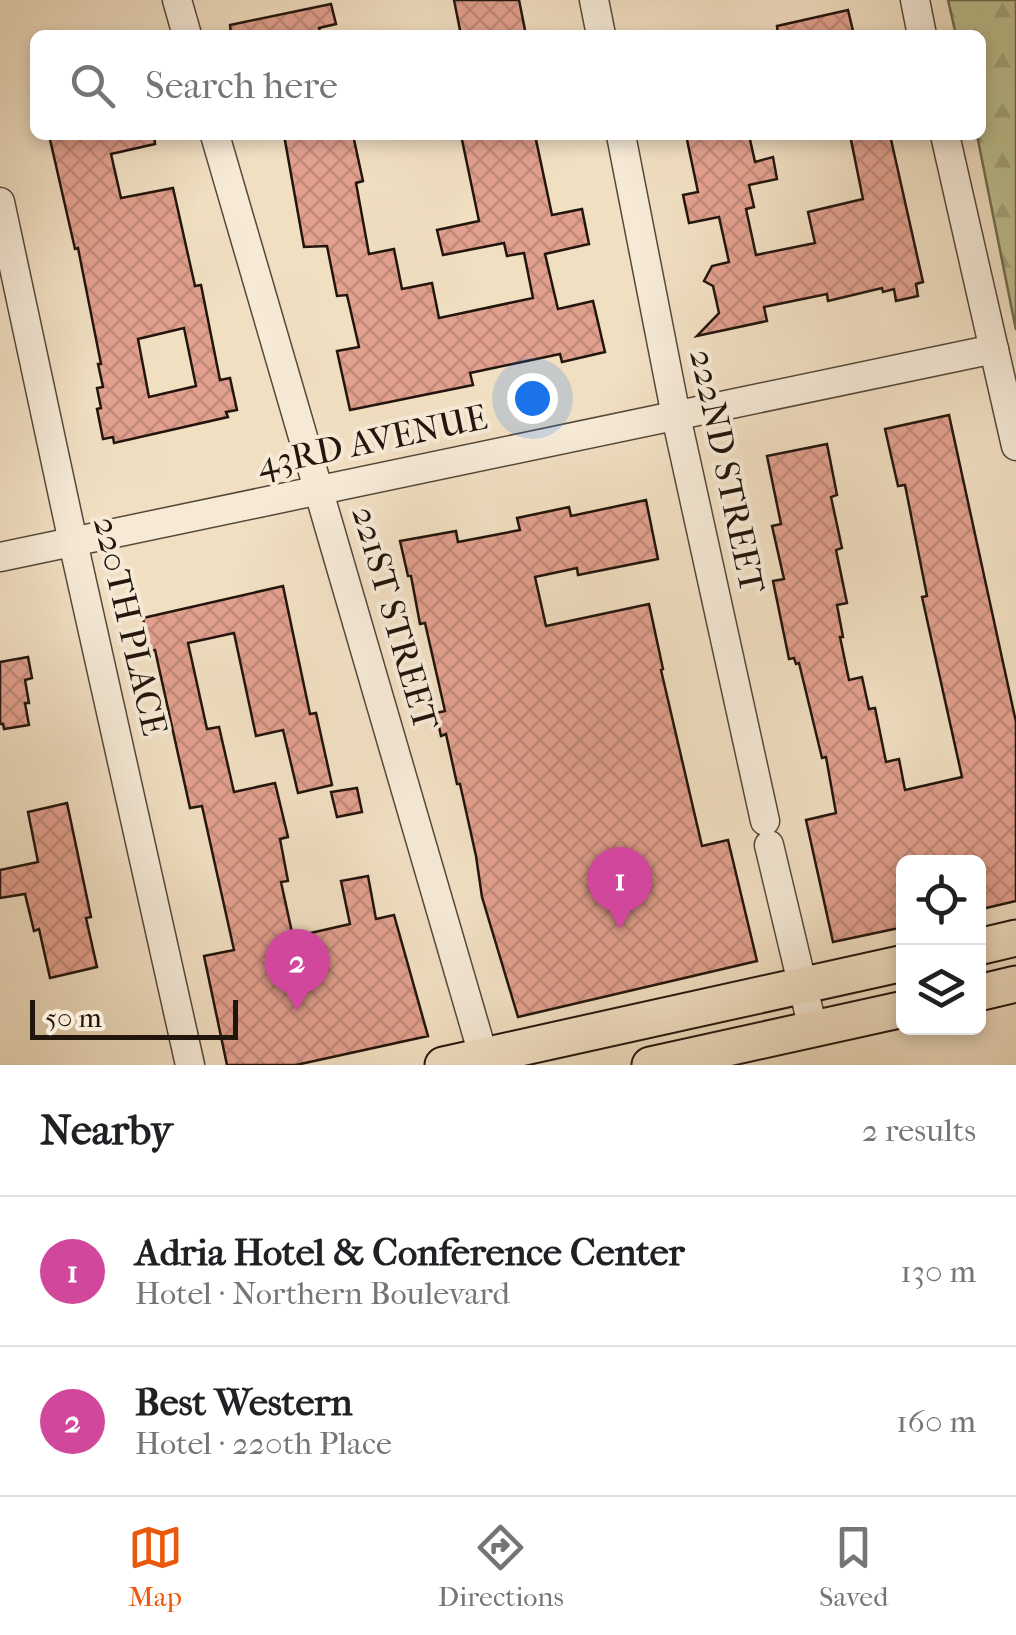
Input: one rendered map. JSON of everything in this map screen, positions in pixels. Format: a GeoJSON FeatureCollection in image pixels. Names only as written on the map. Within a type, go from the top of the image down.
{"type":"FeatureCollection","features":[{"type":"Feature","properties":{"kind":"main road"},"geometry":{"type":"LineString","coordinates":[[986,945],[1016,938]]}},
{"type":"Feature","properties":{"kind":"main road"},"geometry":{"type":"LineString","coordinates":[[443,1065],[484,1060],[896,965]]}},
{"type":"Feature","properties":{"kind":"main road"},"geometry":{"type":"LineString","coordinates":[[986,990],[1016,984]]}},
{"type":"Feature","properties":{"kind":"main road"},"geometry":{"type":"LineString","coordinates":[[650,1065],[896,1011]]}},
{"type":"Feature","properties":{"kind":"street"},"geometry":{"type":"LineString","coordinates":[[176,0],[185,30]]}},
{"type":"Feature","properties":{"kind":"street"},"geometry":{"type":"LineString","coordinates":[[594,0],[600,30]]}},
{"type":"Feature","properties":{"kind":"street"},"geometry":{"type":"LineString","coordinates":[[914,0],[921,30]]}},
{"type":"Feature","properties":{"kind":"street","name":"221ST STREET"},"geometry":{"type":"LineString","coordinates":[[216,140],[484,1060]]}},
{"type":"Feature","properties":{"kind":"street","name":"222ND STREET"},"geometry":{"type":"LineString","coordinates":[[622,140],[676,416],[813,1029]]}},
{"type":"Feature","properties":{"kind":"street"},"geometry":{"type":"LineString","coordinates":[[946,140],[1016,446]]}},
{"type":"Feature","properties":{"kind":"street","name":"220TH PLACE"},"geometry":{"type":"LineString","coordinates":[[0,202],[190,1065]]}},
{"type":"Feature","properties":{"kind":"street","name":"43RD AVENUE"},"geometry":{"type":"LineString","coordinates":[[0,557],[994,349]]}},
{"type":"Feature","properties":{"kind":"green space"},"geometry":{"type":"Polygon","coordinates":[[[948,0],[1016,0],[1016,330],[978,140],[986,140],[986,30],[955,30],[948,0]]]}},
{"type":"Feature","properties":{"kind":"building"},"geometry":{"type":"Polygon","coordinates":[[[454,0],[519,0],[525,30],[460,30],[454,0]]]}},
{"type":"Feature","properties":{"kind":"building"},"geometry":{"type":"Polygon","coordinates":[[[331,4],[336,24],[320,30],[230,30],[230,25],[331,4]]]}},
{"type":"Feature","properties":{"kind":"building"},"geometry":{"type":"Polygon","coordinates":[[[848,10],[853,30],[777,30],[777,26],[848,10]]]}},
{"type":"Feature","properties":{"kind":"building"},"geometry":{"type":"Polygon","coordinates":[[[50,140],[155,140],[155,144],[111,154],[121,198],[173,188],[195,286],[201,285],[220,380],[230,378],[237,410],[226,412],[228,417],[114,443],[113,437],[103,439],[97,409],[101,408],[97,388],[103,387],[101,364],[78,248],[75,249],[50,140]],[[184,328],[138,339],[149,397],[196,386],[184,328]]]}},
{"type":"Feature","properties":{"kind":"building"},"geometry":{"type":"Polygon","coordinates":[[[285,140],[354,140],[363,181],[356,183],[369,254],[394,249],[402,289],[432,283],[439,318],[533,298],[524,253],[507,256],[504,243],[443,255],[437,230],[479,221],[462,140],[536,140],[552,215],[582,209],[589,244],[545,254],[558,309],[593,301],[605,352],[562,362],[560,354],[470,373],[473,385],[350,410],[337,351],[359,347],[347,295],[337,296],[327,246],[304,247],[285,140]]]}},
{"type":"Feature","properties":{"kind":"building"},"geometry":{"type":"Polygon","coordinates":[[[687,140],[750,140],[755,162],[773,157],[777,179],[749,185],[754,207],[746,209],[756,255],[815,243],[808,212],[863,199],[851,140],[891,140],[923,282],[916,284],[918,296],[896,301],[894,289],[883,292],[882,288],[828,301],[827,294],[764,307],[767,321],[697,336],[719,313],[713,286],[704,281],[712,266],[729,262],[719,217],[689,223],[683,195],[698,192],[687,140]]]}},
{"type":"Feature","properties":{"kind":"building"},"geometry":{"type":"Polygon","coordinates":[[[949,415],[1016,722],[1016,901],[986,908],[986,855],[896,855],[896,929],[833,942],[806,820],[836,813],[826,757],[822,758],[799,663],[789,659],[773,581],[784,579],[772,526],[781,524],[767,456],[827,444],[837,495],[831,497],[842,548],[836,550],[847,603],[837,605],[849,680],[862,677],[869,709],[875,708],[886,762],[899,759],[905,790],[962,777],[922,597],[927,596],[905,485],[898,486],[885,429],[949,415]]]}},
{"type":"Feature","properties":{"kind":"building"},"geometry":{"type":"Polygon","coordinates":[[[646,500],[658,559],[578,575],[577,568],[535,577],[546,626],[649,604],[702,846],[728,840],[757,961],[518,1017],[482,897],[460,784],[446,734],[441,736],[436,713],[445,711],[425,623],[420,624],[400,541],[456,531],[458,542],[520,530],[517,518],[569,507],[571,516],[646,500]]]}},
{"type":"Feature","properties":{"kind":"building"},"geometry":{"type":"Polygon","coordinates":[[[283,586],[310,714],[316,713],[332,785],[298,793],[283,730],[256,736],[234,633],[188,643],[207,729],[219,727],[234,792],[275,783],[288,837],[280,839],[288,881],[281,882],[293,937],[350,924],[341,881],[368,876],[376,919],[394,915],[428,1036],[296,1065],[227,1065],[204,956],[234,950],[202,806],[190,808],[155,650],[149,651],[143,618],[283,586]]]}},
{"type":"Feature","properties":{"kind":"building"},"geometry":{"type":"Polygon","coordinates":[[[28,657],[32,678],[25,680],[29,725],[4,729],[0,724],[0,662],[28,657]]]}},
{"type":"Feature","properties":{"kind":"building"},"geometry":{"type":"Polygon","coordinates":[[[357,788],[362,812],[337,817],[331,792],[357,788]]]}},
{"type":"Feature","properties":{"kind":"building"},"geometry":{"type":"Polygon","coordinates":[[[67,803],[91,917],[86,918],[97,967],[50,978],[39,929],[34,931],[25,894],[0,898],[0,870],[38,862],[28,812],[67,803]]]}},
{"type":"Feature","properties":{"kind":"place","name":"Adria Hotel & Conference Center"},"geometry":{"type":"Point","coordinates":[620,929]}},
{"type":"Feature","properties":{"kind":"place","name":"Best Western"},"geometry":{"type":"Point","coordinates":[297,1011]}}]}
